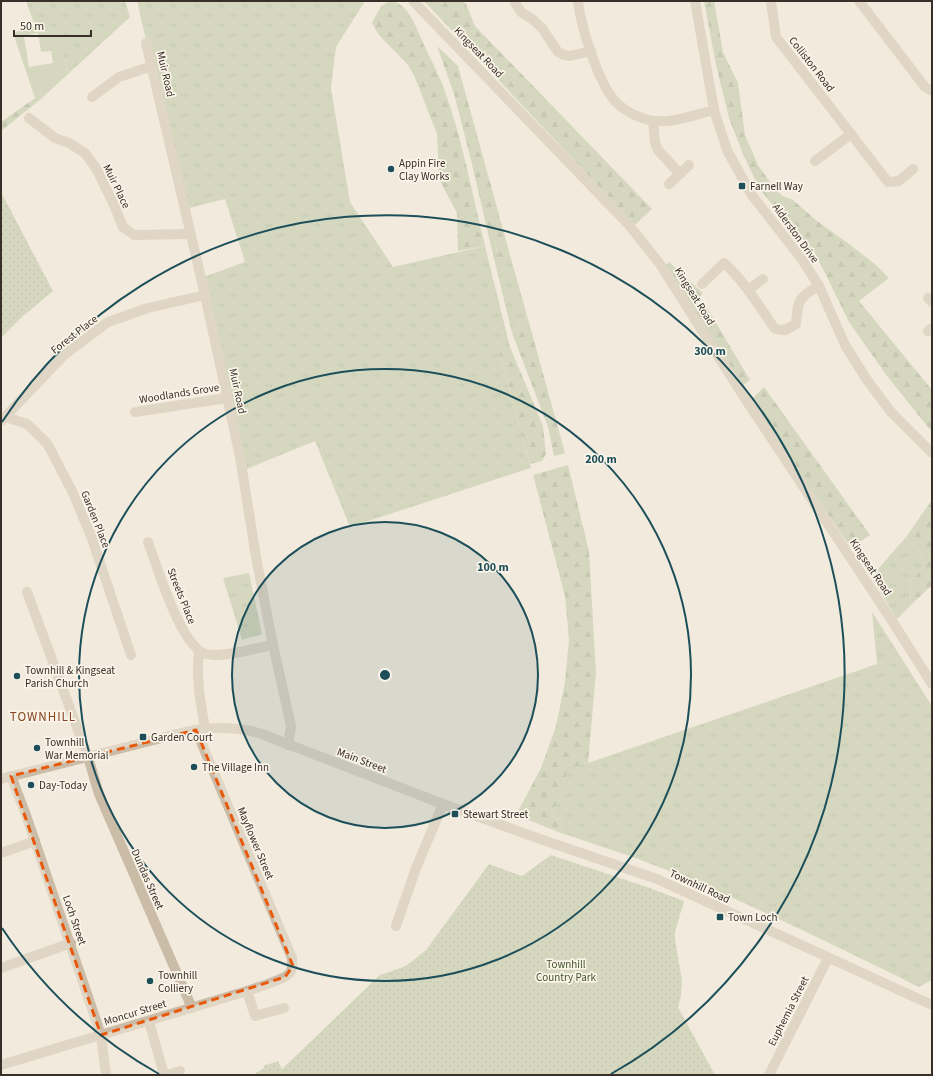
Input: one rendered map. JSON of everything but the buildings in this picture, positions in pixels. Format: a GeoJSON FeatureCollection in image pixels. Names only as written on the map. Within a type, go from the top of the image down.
{"type":"FeatureCollection","features":[{"type":"Feature","properties":{"kind":"street","name":"Kingseat Road"},"geometry":{"type":"LineString","coordinates":[[413,1],[629,225],[649,249],[932,684]]}},
{"type":"Feature","properties":{"kind":"street"},"geometry":{"type":"LineString","coordinates":[[514,1],[521,12],[542,28],[558,52],[570,56],[591,51]]}},
{"type":"Feature","properties":{"kind":"street"},"geometry":{"type":"LineString","coordinates":[[578,1],[580,15],[591,51],[608,92],[618,104],[639,117],[653,121],[676,120],[714,110]]}},
{"type":"Feature","properties":{"kind":"street","name":"Alderston Drive"},"geometry":{"type":"LineString","coordinates":[[695,1],[714,110],[727,150],[751,194],[801,258],[819,286],[845,345],[867,380],[891,412],[932,453]]}},
{"type":"Feature","properties":{"kind":"street","name":"Colliston Road"},"geometry":{"type":"LineString","coordinates":[[771,1],[776,37],[888,182],[899,180],[913,169]]}},
{"type":"Feature","properties":{"kind":"street"},"geometry":{"type":"LineString","coordinates":[[859,1],[925,87],[932,91]]}},
{"type":"Feature","properties":{"kind":"street","name":"Muir Road"},"geometry":{"type":"LineString","coordinates":[[146,43],[205,295],[240,457],[256,557],[291,726],[288,745]]}},
{"type":"Feature","properties":{"kind":"street"},"geometry":{"type":"LineString","coordinates":[[92,97],[119,76],[152,66]]}},
{"type":"Feature","properties":{"kind":"street","name":"Muir Place"},"geometry":{"type":"LineString","coordinates":[[29,118],[55,138],[69,143],[85,153],[97,170],[123,227],[134,235],[191,234]]}},
{"type":"Feature","properties":{"kind":"street"},"geometry":{"type":"LineString","coordinates":[[653,121],[658,150],[680,174]]}},
{"type":"Feature","properties":{"kind":"street"},"geometry":{"type":"LineString","coordinates":[[815,161],[850,134]]}},
{"type":"Feature","properties":{"kind":"street"},"geometry":{"type":"LineString","coordinates":[[669,184],[689,165]]}},
{"type":"Feature","properties":{"kind":"street"},"geometry":{"type":"LineString","coordinates":[[702,284],[724,263],[736,274],[775,329],[784,330],[796,324],[797,305],[805,293],[819,286]]}},
{"type":"Feature","properties":{"kind":"street"},"geometry":{"type":"LineString","coordinates":[[748,290],[763,279]]}},
{"type":"Feature","properties":{"kind":"street","name":"Forest Place"},"geometry":{"type":"LineString","coordinates":[[3,419],[64,355],[108,322],[148,308],[205,295]]}},
{"type":"Feature","properties":{"kind":"street","name":"Woodlands Grove"},"geometry":{"type":"LineString","coordinates":[[134,412],[227,398]]}},
{"type":"Feature","properties":{"kind":"street","name":"Garden Place"},"geometry":{"type":"LineString","coordinates":[[3,419],[27,424],[47,443],[69,484],[91,536],[131,655]]}},
{"type":"Feature","properties":{"kind":"street","name":"Streets Place"},"geometry":{"type":"LineString","coordinates":[[148,542],[175,614],[184,633],[192,644],[199,650]]}},
{"type":"Feature","properties":{"kind":"street"},"geometry":{"type":"LineString","coordinates":[[27,592],[88,757]]}},
{"type":"Feature","properties":{"kind":"street"},"geometry":{"type":"LineString","coordinates":[[200,729],[197,678],[199,650],[205,654],[220,655],[273,645]]}},
{"type":"Feature","properties":{"kind":"street","name":"Main Street"},"geometry":{"type":"LineString","coordinates":[[6,777],[164,737],[200,729],[228,727],[259,733],[507,827]]}},
{"type":"Feature","properties":{"kind":"street","name":"Mayflower Street"},"geometry":{"type":"LineString","coordinates":[[200,729],[292,958],[293,966]]}},
{"type":"Feature","properties":{"kind":"street","name":"Dundas Street"},"geometry":{"type":"LineString","coordinates":[[88,757],[99,794],[192,1008]]}},
{"type":"Feature","properties":{"kind":"street","name":"Loch Street"},"geometry":{"type":"LineString","coordinates":[[6,777],[35,841],[101,1035],[106,1075]]}},
{"type":"Feature","properties":{"kind":"street"},"geometry":{"type":"LineString","coordinates":[[396,926],[416,868],[443,804]]}},
{"type":"Feature","properties":{"kind":"street","name":"Townhill Road"},"geometry":{"type":"LineString","coordinates":[[507,827],[657,879],[932,1005]]}},
{"type":"Feature","properties":{"kind":"street"},"geometry":{"type":"LineString","coordinates":[[1,853],[35,841]]}},
{"type":"Feature","properties":{"kind":"street"},"geometry":{"type":"LineString","coordinates":[[1,968],[70,943]]}},
{"type":"Feature","properties":{"kind":"street","name":"Euphemia Street"},"geometry":{"type":"LineString","coordinates":[[769,1075],[828,958]]}},
{"type":"Feature","properties":{"kind":"street","name":"Moncur Street"},"geometry":{"type":"LineString","coordinates":[[1,1065],[247,991],[285,977],[291,973],[293,966]]}},
{"type":"Feature","properties":{"kind":"street"},"geometry":{"type":"LineString","coordinates":[[247,991],[255,1016],[284,1008]]}},
{"type":"Feature","properties":{"kind":"street"},"geometry":{"type":"LineString","coordinates":[[149,1021],[164,1075]]}},
{"type":"Feature","properties":{"kind":"street"},"geometry":{"type":"LineString","coordinates":[[167,1075],[180,1071]]}},
{"type":"Feature","properties":{"kind":"highlighted area"},"geometry":{"type":"Polygon","coordinates":[[[196,730],[293,966],[285,977],[101,1035],[11,776],[196,730]]]}},
{"type":"Feature","properties":{"kind":"green space"},"geometry":{"type":"Polygon","coordinates":[[[26,1],[125,1],[130,17],[68,74],[62,52],[41,28],[37,28],[35,26],[26,1]]]}},
{"type":"Feature","properties":{"kind":"green space"},"geometry":{"type":"Polygon","coordinates":[[[137,1],[365,1],[336,47],[331,88],[350,202],[393,267],[485,246],[510,347],[499,351],[531,468],[350,527],[315,441],[247,469],[201,278],[245,262],[225,199],[185,209],[137,1]]]}},
{"type":"Feature","properties":{"kind":"green space"},"geometry":{"type":"Polygon","coordinates":[[[390,1],[402,6],[408,12],[416,26],[443,86],[456,125],[485,246],[458,251],[457,213],[439,179],[437,134],[414,75],[408,65],[379,35],[372,23],[381,6],[390,1]]]}},
{"type":"Feature","properties":{"kind":"green space"},"geometry":{"type":"Polygon","coordinates":[[[424,1],[462,1],[466,4],[475,26],[652,209],[635,225],[424,1]]]}},
{"type":"Feature","properties":{"kind":"green space"},"geometry":{"type":"Polygon","coordinates":[[[704,1],[714,1],[723,52],[738,83],[745,135],[758,165],[782,196],[793,200],[817,221],[876,265],[889,278],[859,301],[932,390],[932,432],[887,376],[849,322],[813,249],[786,222],[759,188],[743,154],[729,118],[716,65],[704,1]]]}},
{"type":"Feature","properties":{"kind":"green space"},"geometry":{"type":"Polygon","coordinates":[[[35,26],[49,32],[59,46],[68,74],[41,99],[35,98],[13,33],[35,26]],[[38,33],[24,36],[29,67],[53,63],[51,51],[41,52],[38,33]]]}},
{"type":"Feature","properties":{"kind":"green space"},"geometry":{"type":"Polygon","coordinates":[[[437,46],[458,66],[510,255],[499,259],[495,242],[490,242],[454,94],[437,46]]]}},
{"type":"Feature","properties":{"kind":"green space"},"geometry":{"type":"Polygon","coordinates":[[[35,98],[41,99],[1,131],[1,122],[35,98]]]}},
{"type":"Feature","properties":{"kind":"green space"},"geometry":{"type":"Polygon","coordinates":[[[1,192],[53,291],[23,316],[1,338],[1,192]]]}},
{"type":"Feature","properties":{"kind":"green space"},"geometry":{"type":"Polygon","coordinates":[[[490,242],[495,242],[499,259],[510,255],[528,319],[517,322],[519,328],[512,333],[490,242]]]}},
{"type":"Feature","properties":{"kind":"green space"},"geometry":{"type":"Polygon","coordinates":[[[669,262],[703,293],[700,296],[750,380],[742,386],[666,265],[669,262]]]}},
{"type":"Feature","properties":{"kind":"green space"},"geometry":{"type":"Polygon","coordinates":[[[528,319],[565,453],[554,456],[548,427],[512,333],[519,328],[517,322],[528,319]]]}},
{"type":"Feature","properties":{"kind":"green space"},"geometry":{"type":"Polygon","coordinates":[[[510,347],[543,426],[546,454],[542,461],[530,464],[499,351],[510,347]]]}},
{"type":"Feature","properties":{"kind":"green space"},"geometry":{"type":"Polygon","coordinates":[[[764,387],[870,535],[851,548],[750,401],[764,387]]]}},
{"type":"Feature","properties":{"kind":"green space"},"geometry":{"type":"Polygon","coordinates":[[[568,465],[589,551],[596,673],[588,763],[569,768],[552,816],[562,820],[561,833],[516,815],[541,768],[556,726],[565,682],[569,640],[565,596],[533,475],[568,465]]]}},
{"type":"Feature","properties":{"kind":"green space"},"geometry":{"type":"Polygon","coordinates":[[[932,500],[932,585],[911,605],[910,582],[925,566],[920,552],[906,537],[932,500]]]}},
{"type":"Feature","properties":{"kind":"green space"},"geometry":{"type":"Polygon","coordinates":[[[906,537],[920,552],[925,566],[910,582],[911,605],[897,619],[871,577],[906,537]]]}},
{"type":"Feature","properties":{"kind":"green space"},"geometry":{"type":"Polygon","coordinates":[[[249,573],[262,634],[242,640],[223,578],[249,573]]]}},
{"type":"Feature","properties":{"kind":"green space"},"geometry":{"type":"Polygon","coordinates":[[[872,612],[932,706],[932,980],[919,987],[745,903],[638,859],[561,833],[562,820],[552,816],[569,767],[588,763],[877,664],[872,612]]]}},
{"type":"Feature","properties":{"kind":"green space","name":"Townhill Country Park"},"geometry":{"type":"Polygon","coordinates":[[[551,855],[684,901],[675,932],[682,980],[681,996],[678,1007],[715,1075],[253,1075],[264,1068],[263,1066],[278,1061],[282,1069],[380,975],[406,966],[426,950],[489,864],[522,876],[551,855]]]}},
{"type":"Feature","properties":{"kind":"place","name":"Appin Fire Clay Works"},"geometry":{"type":"Point","coordinates":[391,169]}},
{"type":"Feature","properties":{"kind":"place","name":"Farnell Way"},"geometry":{"type":"Point","coordinates":[742,186]}},
{"type":"Feature","properties":{"kind":"place","name":"Townhill & Kingseat Parish Church"},"geometry":{"type":"Point","coordinates":[17,676]}},
{"type":"Feature","properties":{"kind":"place","name":"Garden Court"},"geometry":{"type":"Point","coordinates":[143,737]}},
{"type":"Feature","properties":{"kind":"place","name":"Townhill War Memorial"},"geometry":{"type":"Point","coordinates":[37,748]}},
{"type":"Feature","properties":{"kind":"place","name":"The Village Inn"},"geometry":{"type":"Point","coordinates":[194,767]}},
{"type":"Feature","properties":{"kind":"place","name":"Day-Today"},"geometry":{"type":"Point","coordinates":[31,785]}},
{"type":"Feature","properties":{"kind":"place","name":"Stewart Street"},"geometry":{"type":"Point","coordinates":[455,814]}},
{"type":"Feature","properties":{"kind":"place","name":"Town Loch"},"geometry":{"type":"Point","coordinates":[720,917]}},
{"type":"Feature","properties":{"kind":"place","name":"Townhill Colliery"},"geometry":{"type":"Point","coordinates":[150,981]}},
{"type":"Feature","properties":{"kind":"district","name":"TOWNHILL"},"geometry":{"type":"Point","coordinates":[43,716]}}]}
